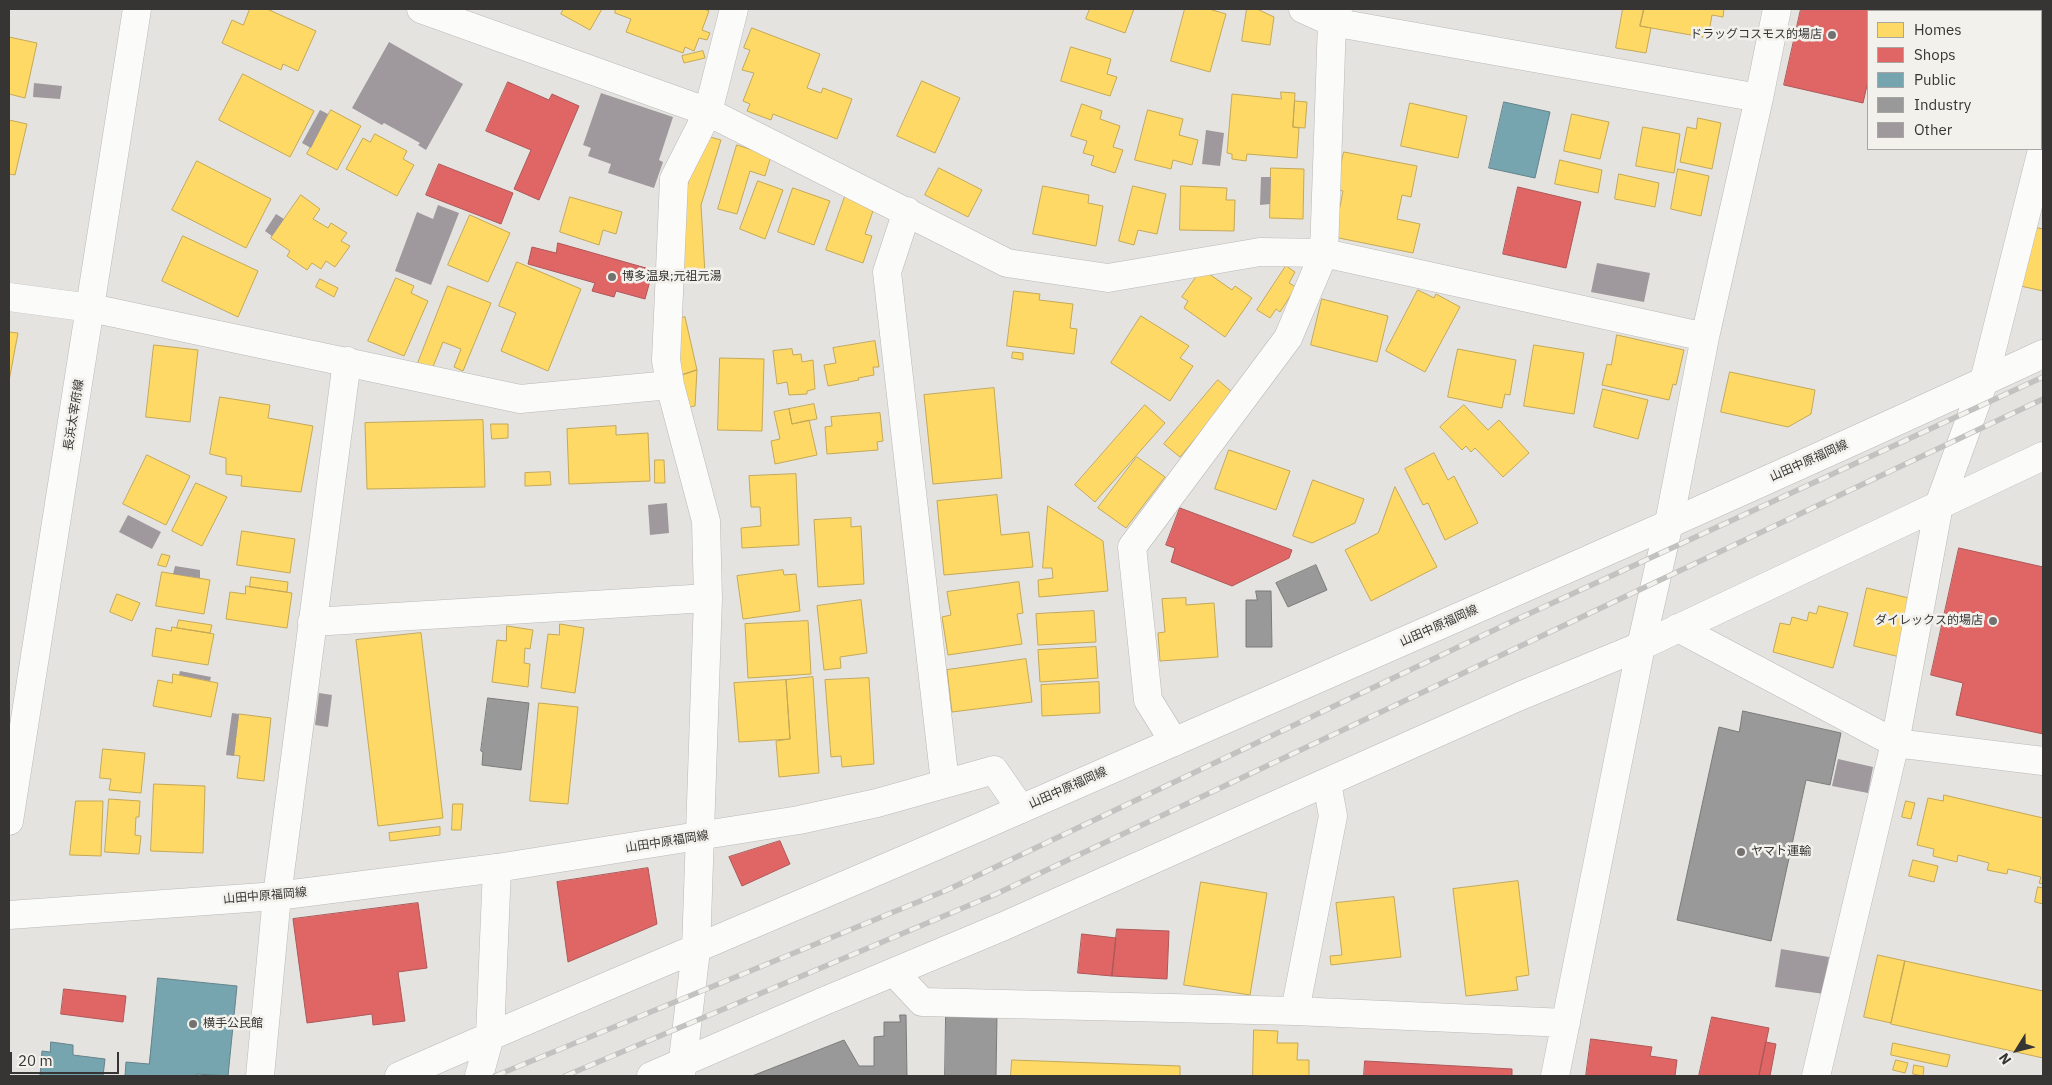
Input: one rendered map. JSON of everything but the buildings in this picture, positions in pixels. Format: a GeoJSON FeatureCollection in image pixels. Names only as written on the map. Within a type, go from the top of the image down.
{"type":"FeatureCollection","features":[{"type":"Feature","properties":{"kind":"street","name":"長浜太宰府線"},"geometry":{"type":"LineString","coordinates":[[9,821],[137,9]]}},
{"type":"Feature","properties":{"kind":"street"},"geometry":{"type":"LineString","coordinates":[[421,9],[708,112],[1007,263],[1108,278],[1260,252],[1324,253],[1705,337]]}},
{"type":"Feature","properties":{"kind":"street"},"geometry":{"type":"LineString","coordinates":[[681,1070],[696,950],[708,598],[706,521],[670,385],[666,360],[674,179],[708,112],[734,9]]}},
{"type":"Feature","properties":{"kind":"street"},"geometry":{"type":"LineString","coordinates":[[1303,9],[1759,98]]}},
{"type":"Feature","properties":{"kind":"street"},"geometry":{"type":"LineString","coordinates":[[1555,1076],[1641,646],[1670,524],[1705,337],[1759,98],[1776,9]]}},
{"type":"Feature","properties":{"kind":"street"},"geometry":{"type":"LineString","coordinates":[[1174,742],[1148,700],[1132,547],[1288,338],[1324,253],[1335,15]]}},
{"type":"Feature","properties":{"kind":"street"},"geometry":{"type":"LineString","coordinates":[[1816,1076],[1895,743],[1940,505],[1984,381],[2042,150]]}},
{"type":"Feature","properties":{"kind":"street"},"geometry":{"type":"LineString","coordinates":[[907,211],[887,272],[945,783]]}},
{"type":"Feature","properties":{"kind":"street"},"geometry":{"type":"LineString","coordinates":[[9,297],[91,308],[520,399],[670,385]]}},
{"type":"Feature","properties":{"kind":"street","name":"山田中原福岡線"},"geometry":{"type":"LineString","coordinates":[[9,915],[276,896],[497,868],[799,820],[877,803],[994,770],[1021,810],[1670,524],[2043,354]]}},
{"type":"Feature","properties":{"kind":"street"},"geometry":{"type":"LineString","coordinates":[[260,1076],[276,896],[346,361]]}},
{"type":"Feature","properties":{"kind":"street"},"geometry":{"type":"LineString","coordinates":[[651,1076],[681,1070],[894,972],[1004,926],[1520,696],[1641,646],[2043,456]]}},
{"type":"Feature","properties":{"kind":"street"},"geometry":{"type":"LineString","coordinates":[[312,622],[708,598]]}},
{"type":"Feature","properties":{"kind":"street"},"geometry":{"type":"LineString","coordinates":[[1678,628],[1895,743],[2043,761]]}},
{"type":"Feature","properties":{"kind":"street"},"geometry":{"type":"LineString","coordinates":[[1295,1011],[1334,816],[1327,783]]}},
{"type":"Feature","properties":{"kind":"street"},"geometry":{"type":"LineString","coordinates":[[400,1076],[1021,810]]}},
{"type":"Feature","properties":{"kind":"street"},"geometry":{"type":"LineString","coordinates":[[479,1076],[490,1036],[497,868]]}},
{"type":"Feature","properties":{"kind":"street"},"geometry":{"type":"LineString","coordinates":[[894,972],[922,1002],[1295,1011],[1566,1023]]}},
{"type":"Feature","properties":{"kind":"railway"},"geometry":{"type":"LineString","coordinates":[[495,1076],[947,890],[1509,623],[2043,377]]}},
{"type":"Feature","properties":{"kind":"railway"},"geometry":{"type":"LineString","coordinates":[[565,1076],[996,894],[2043,399]]}},
{"type":"Feature","properties":{"kind":"place","name":"ドラッグコスモス的場店"},"geometry":{"type":"Point","coordinates":[1832,35]}},
{"type":"Feature","properties":{"kind":"place","name":"博多温泉;元祖元湯"},"geometry":{"type":"Point","coordinates":[612,277]}},
{"type":"Feature","properties":{"kind":"place","name":"ダイレックス的場店"},"geometry":{"type":"Point","coordinates":[1993,621]}},
{"type":"Feature","properties":{"kind":"place","name":"ヤマト運輸"},"geometry":{"type":"Point","coordinates":[1741,852]}},
{"type":"Feature","properties":{"kind":"place","name":"横手公民館"},"geometry":{"type":"Point","coordinates":[193,1024]}}]}
